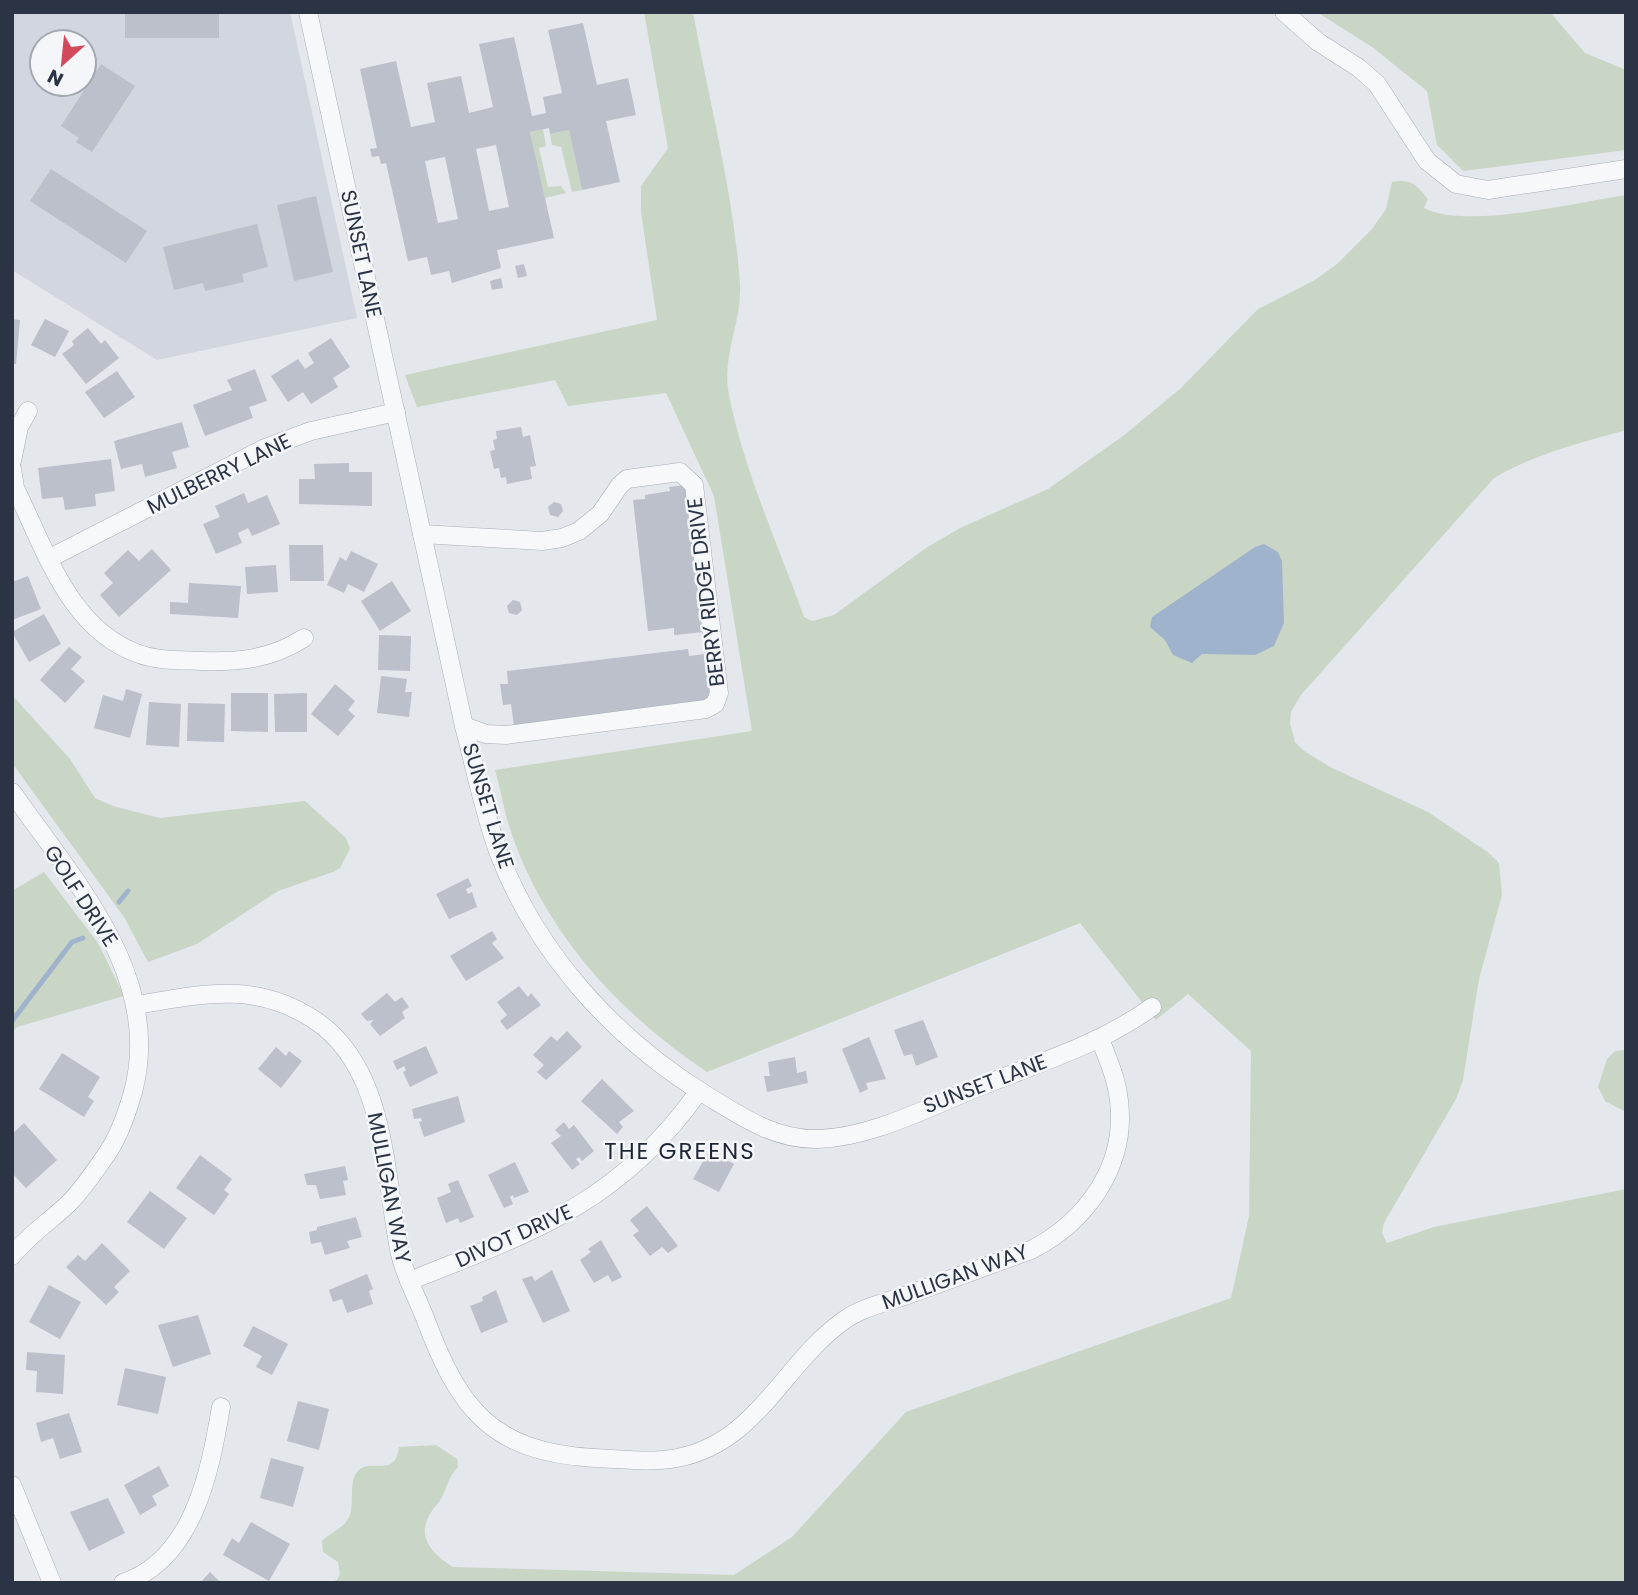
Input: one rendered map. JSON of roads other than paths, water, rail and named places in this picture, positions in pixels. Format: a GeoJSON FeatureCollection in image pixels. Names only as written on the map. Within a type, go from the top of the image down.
{"type":"FeatureCollection","features":[{"type":"Feature","properties":{"kind":"street","name":"SUNSET LANE"},"geometry":{"type":"LineString","coordinates":[[308,12],[464,726],[499,853],[526,913],[556,958],[606,1016],[640,1047],[699,1091],[754,1124],[778,1134],[807,1139],[833,1138],[889,1123],[1100,1039],[1152,1007]]}},
{"type":"Feature","properties":{"kind":"street"},"geometry":{"type":"LineString","coordinates":[[1284,12],[1318,42],[1359,68],[1377,84],[1393,103],[1427,161],[1441,176],[1456,184],[1488,190],[1626,169]]}},
{"type":"Feature","properties":{"kind":"street"},"geometry":{"type":"LineString","coordinates":[[12,461],[19,427],[29,411]]}},
{"type":"Feature","properties":{"kind":"street","name":"MULBERRY LANE"},"geometry":{"type":"LineString","coordinates":[[50,558],[263,449],[311,430],[396,412]]}},
{"type":"Feature","properties":{"kind":"street"},"geometry":{"type":"LineString","coordinates":[[12,469],[15,488],[74,606],[92,626],[125,648],[163,659],[236,662],[262,658],[286,649],[304,638]]}},
{"type":"Feature","properties":{"kind":"street","name":"BERRY RIDGE DRIVE"},"geometry":{"type":"LineString","coordinates":[[422,534],[542,541],[562,538],[579,531],[597,517],[620,485],[637,477],[680,472],[694,485],[719,693],[715,704],[706,709],[506,735],[477,732],[464,726]]}},
{"type":"Feature","properties":{"kind":"street","name":"GOLF DRIVE"},"geometry":{"type":"LineString","coordinates":[[12,792],[113,939],[137,1005],[138,1072],[119,1131],[108,1153],[71,1201],[26,1238],[12,1256]]}},
{"type":"Feature","properties":{"kind":"street","name":"MULLIGAN WAY"},"geometry":{"type":"LineString","coordinates":[[137,1005],[215,992],[240,993],[285,1004],[313,1019],[331,1034],[358,1070],[375,1114],[401,1258],[409,1281],[451,1381],[471,1409],[498,1430],[534,1448],[575,1456],[652,1460],[680,1458],[703,1451],[729,1437],[751,1420],[845,1319],[872,1306],[1031,1250],[1054,1238],[1076,1220],[1102,1185],[1119,1133],[1118,1093],[1100,1039]]}},
{"type":"Feature","properties":{"kind":"street","name":"DIVOT DRIVE"},"geometry":{"type":"LineString","coordinates":[[409,1281],[532,1232],[580,1206],[641,1159],[676,1123],[699,1091]]}},
{"type":"Feature","properties":{"kind":"street"},"geometry":{"type":"LineString","coordinates":[[123,1583],[135,1579],[171,1550],[200,1502],[214,1452],[221,1407]]}},
{"type":"Feature","properties":{"kind":"street"},"geometry":{"type":"LineString","coordinates":[[12,1485],[52,1583]]}},
{"type":"Feature","properties":{"kind":"water"},"geometry":{"type":"Polygon","coordinates":[[[1264,544],[1278,552],[1282,561],[1284,623],[1274,646],[1255,655],[1202,654],[1192,663],[1173,655],[1165,640],[1150,627],[1152,617],[1255,547],[1264,544]]]}},
{"type":"Feature","properties":{"kind":"waterway"},"geometry":{"type":"LineString","coordinates":[[119,902],[128,891]]}},
{"type":"Feature","properties":{"kind":"waterway"},"geometry":{"type":"LineString","coordinates":[[12,1021],[72,942],[83,938]]}},
{"type":"Feature","properties":{"kind":"district","name":"THE GREENS"},"geometry":{"type":"Point","coordinates":[680,1151]}}]}
